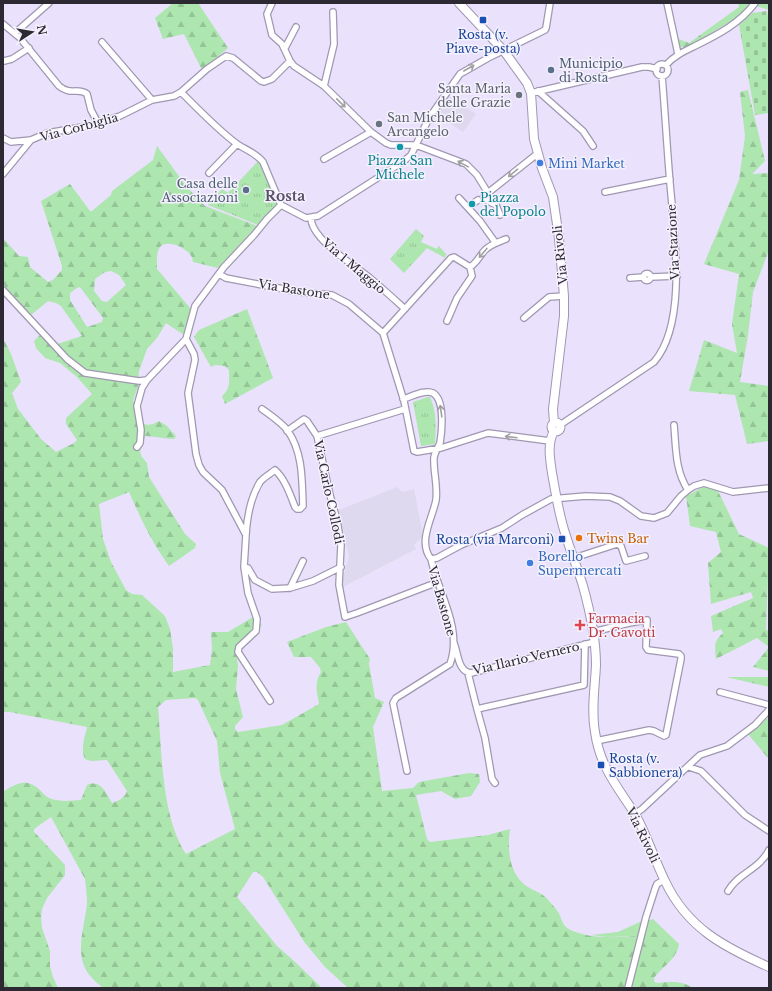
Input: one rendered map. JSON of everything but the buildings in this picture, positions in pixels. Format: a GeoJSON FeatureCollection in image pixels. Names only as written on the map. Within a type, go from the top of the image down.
{"type":"FeatureCollection","features":[{"type":"Feature","properties":{"kind":"street"},"geometry":{"type":"LineString","coordinates":[[15,33],[49,3]]}},
{"type":"Feature","properties":{"kind":"street"},"geometry":{"type":"LineString","coordinates":[[272,3],[267,14],[272,35],[285,48],[290,61],[294,66],[324,86],[371,132],[386,143],[390,145],[416,145],[466,164],[477,174],[488,200],[496,205],[500,215]]}},
{"type":"Feature","properties":{"kind":"street","name":"Via Rivoli"},"geometry":{"type":"LineString","coordinates":[[459,3],[504,50],[526,83],[534,92],[533,130],[538,154],[553,197],[559,238],[564,296],[564,316],[553,409],[556,426],[550,441],[551,461],[556,499],[566,535],[583,585],[593,632],[596,665],[593,720],[596,741],[608,774],[635,814],[664,880],[681,908],[702,930],[725,946],[769,967]]}},
{"type":"Feature","properties":{"kind":"street"},"geometry":{"type":"LineString","coordinates":[[182,92],[198,109],[237,144],[258,156],[263,162],[281,205],[301,216],[310,218],[326,212],[411,155],[429,118],[460,74],[545,30],[548,23],[550,3]]}},
{"type":"Feature","properties":{"kind":"street"},"geometry":{"type":"LineString","coordinates":[[667,3],[678,54]]}},
{"type":"Feature","properties":{"kind":"street"},"geometry":{"type":"LineString","coordinates":[[666,65],[678,54],[729,27],[742,18],[755,3]]}},
{"type":"Feature","properties":{"kind":"street"},"geometry":{"type":"LineString","coordinates":[[324,86],[334,44],[333,12]]}},
{"type":"Feature","properties":{"kind":"street"},"geometry":{"type":"LineString","coordinates":[[3,24],[15,33],[29,48],[59,86],[66,91],[83,91],[87,94],[91,110],[98,123]]}},
{"type":"Feature","properties":{"kind":"street"},"geometry":{"type":"LineString","coordinates":[[285,48],[296,27]]}},
{"type":"Feature","properties":{"kind":"street"},"geometry":{"type":"LineString","coordinates":[[102,42],[152,100]]}},
{"type":"Feature","properties":{"kind":"street"},"geometry":{"type":"LineString","coordinates":[[4,61],[12,59],[29,48]]}},
{"type":"Feature","properties":{"kind":"street","name":"Via Corbiglia"},"geometry":{"type":"LineString","coordinates":[[3,138],[11,142],[31,140],[47,133],[98,123],[130,112],[152,100],[174,96],[182,92],[207,69],[226,56],[234,58],[264,82],[272,79],[290,61]]}},
{"type":"Feature","properties":{"kind":"street"},"geometry":{"type":"LineString","coordinates":[[657,69],[660,64],[666,65]]}},
{"type":"Feature","properties":{"kind":"street"},"geometry":{"type":"LineString","coordinates":[[657,69],[658,74],[662,76],[666,75],[668,68],[666,65]]}},
{"type":"Feature","properties":{"kind":"street"},"geometry":{"type":"LineString","coordinates":[[534,92],[642,67],[657,69]]}},
{"type":"Feature","properties":{"kind":"street","name":"Via Stazione"},"geometry":{"type":"LineString","coordinates":[[556,426],[636,374],[658,357],[664,346],[672,321],[676,276],[662,76]]}},
{"type":"Feature","properties":{"kind":"street"},"geometry":{"type":"LineString","coordinates":[[534,92],[583,131],[593,146]]}},
{"type":"Feature","properties":{"kind":"street"},"geometry":{"type":"LineString","coordinates":[[324,159],[371,132]]}},
{"type":"Feature","properties":{"kind":"street"},"geometry":{"type":"LineString","coordinates":[[3,174],[31,140]]}},
{"type":"Feature","properties":{"kind":"street"},"geometry":{"type":"LineString","coordinates":[[209,173],[237,144]]}},
{"type":"Feature","properties":{"kind":"street"},"geometry":{"type":"LineString","coordinates":[[486,195],[538,154]]}},
{"type":"Feature","properties":{"kind":"street"},"geometry":{"type":"LineString","coordinates":[[605,192],[670,178]]}},
{"type":"Feature","properties":{"kind":"street"},"geometry":{"type":"LineString","coordinates":[[459,198],[491,234],[495,242]]}},
{"type":"Feature","properties":{"kind":"street"},"geometry":{"type":"LineString","coordinates":[[468,207],[478,200]]}},
{"type":"Feature","properties":{"kind":"street"},"geometry":{"type":"LineString","coordinates":[[137,447],[140,443],[141,430],[137,406],[142,388],[147,380],[186,339],[195,306],[219,274],[281,205]]}},
{"type":"Feature","properties":{"kind":"street","name":"Via 1 Maggio"},"geometry":{"type":"LineString","coordinates":[[310,218],[312,226],[320,237],[334,251],[367,276],[405,309]]}},
{"type":"Feature","properties":{"kind":"street"},"geometry":{"type":"LineString","coordinates":[[447,321],[457,298],[472,276],[471,266],[486,249],[495,242],[506,240]]}},
{"type":"Feature","properties":{"kind":"street"},"geometry":{"type":"LineString","coordinates":[[471,266],[454,257],[450,258],[383,333],[403,399],[414,451],[417,452],[437,449],[488,433],[550,441]]}},
{"type":"Feature","properties":{"kind":"street","name":"Via Bastone"},"geometry":{"type":"LineString","coordinates":[[219,274],[226,278],[286,289],[332,295],[349,304],[383,333]]}},
{"type":"Feature","properties":{"kind":"street"},"geometry":{"type":"LineString","coordinates":[[630,278],[643,277],[647,281],[650,277],[676,276]]}},
{"type":"Feature","properties":{"kind":"street"},"geometry":{"type":"LineString","coordinates":[[3,290],[67,359],[85,373],[139,381],[147,380]]}},
{"type":"Feature","properties":{"kind":"street"},"geometry":{"type":"LineString","coordinates":[[524,318],[549,297],[564,296]]}},
{"type":"Feature","properties":{"kind":"street"},"geometry":{"type":"LineString","coordinates":[[186,339],[194,354],[195,360],[188,393],[196,454],[199,465],[203,472],[222,490],[246,535]]}},
{"type":"Feature","properties":{"kind":"street","name":"Via Bastone"},"geometry":{"type":"LineString","coordinates":[[403,399],[428,392],[435,395],[440,408],[442,421],[441,437],[434,460],[436,500],[426,535],[426,550],[451,623],[454,643],[450,664],[396,698],[393,703],[407,771]]}},
{"type":"Feature","properties":{"kind":"street"},"geometry":{"type":"LineString","coordinates":[[262,408],[288,431],[298,452],[301,465],[303,506],[300,509],[295,507],[286,486],[275,470],[261,481],[253,497],[247,520],[244,567],[248,593],[257,619],[256,631],[239,647],[238,652],[270,701]]}},
{"type":"Feature","properties":{"kind":"street"},"geometry":{"type":"LineString","coordinates":[[317,436],[405,409]]}},
{"type":"Feature","properties":{"kind":"street","name":"Via Carlo Collodi"},"geometry":{"type":"LineString","coordinates":[[288,431],[304,419],[317,436],[342,545],[339,584],[346,616],[358,614],[438,582]]}},
{"type":"Feature","properties":{"kind":"street"},"geometry":{"type":"LineString","coordinates":[[674,424],[679,471],[682,481],[688,490]]}},
{"type":"Feature","properties":{"kind":"street"},"geometry":{"type":"LineString","coordinates":[[430,559],[437,558],[461,544],[502,528],[549,500],[586,496],[610,497],[620,501],[641,516],[654,518],[667,513],[688,490],[694,486],[704,483],[733,492],[769,488]]}},
{"type":"Feature","properties":{"kind":"street"},"geometry":{"type":"LineString","coordinates":[[574,558],[617,544],[621,546],[626,561],[645,556]]}},
{"type":"Feature","properties":{"kind":"street"},"geometry":{"type":"LineString","coordinates":[[290,588],[303,561]]}},
{"type":"Feature","properties":{"kind":"street"},"geometry":{"type":"LineString","coordinates":[[244,567],[248,568],[255,580],[272,589],[290,588],[313,580],[341,567]]}},
{"type":"Feature","properties":{"kind":"street"},"geometry":{"type":"LineString","coordinates":[[593,632],[647,620],[645,641],[648,650],[679,654],[681,656],[666,735],[664,736],[649,730],[596,741]]}},
{"type":"Feature","properties":{"kind":"street","name":"Via Ilario Vernero"},"geometry":{"type":"LineString","coordinates":[[454,643],[461,666],[463,669],[471,673],[594,642]]}},
{"type":"Feature","properties":{"kind":"street"},"geometry":{"type":"LineString","coordinates":[[477,709],[584,685],[585,644]]}},
{"type":"Feature","properties":{"kind":"street"},"geometry":{"type":"LineString","coordinates":[[468,672],[485,738],[492,779],[495,783]]}},
{"type":"Feature","properties":{"kind":"street"},"geometry":{"type":"LineString","coordinates":[[720,692],[769,705]]}},
{"type":"Feature","properties":{"kind":"street"},"geometry":{"type":"LineString","coordinates":[[635,814],[700,755],[728,746],[736,741],[755,725],[769,710]]}},
{"type":"Feature","properties":{"kind":"street"},"geometry":{"type":"LineString","coordinates":[[689,766],[701,772],[745,815],[769,831]]}},
{"type":"Feature","properties":{"kind":"street"},"geometry":{"type":"LineString","coordinates":[[728,890],[732,884],[762,862],[769,850]]}},
{"type":"Feature","properties":{"kind":"street"},"geometry":{"type":"LineString","coordinates":[[628,988],[646,917],[655,889],[657,884],[664,880]]}},
{"type":"Feature","properties":{"kind":"shaded area"},"geometry":{"type":"Polygon","coordinates":[[[447,95],[476,114],[463,132],[435,113],[447,95]]]}},
{"type":"Feature","properties":{"kind":"shaded area"},"geometry":{"type":"Polygon","coordinates":[[[397,487],[402,492],[414,489],[423,536],[414,545],[416,549],[343,587],[342,582],[349,557],[339,510],[397,487]]]}},
{"type":"Feature","properties":{"kind":"green space"},"geometry":{"type":"Polygon","coordinates":[[[173,3],[198,3],[228,48],[202,70],[184,34],[163,39],[155,18],[173,3]]]}},
{"type":"Feature","properties":{"kind":"green space"},"geometry":{"type":"Polygon","coordinates":[[[738,3],[769,3],[769,10],[756,6],[688,47],[678,47],[676,38],[689,43],[739,7],[738,3]]]}},
{"type":"Feature","properties":{"kind":"green space"},"geometry":{"type":"Polygon","coordinates":[[[767,11],[769,23],[769,113],[755,115],[739,25],[752,13],[767,11]]]}},
{"type":"Feature","properties":{"kind":"green space"},"geometry":{"type":"Polygon","coordinates":[[[748,90],[765,161],[752,174],[769,173],[769,250],[753,292],[740,382],[769,386],[769,441],[747,444],[735,395],[689,391],[704,340],[737,353],[732,324],[739,274],[704,264],[739,180],[745,136],[740,92],[748,90]]]}},
{"type":"Feature","properties":{"kind":"green space"},"geometry":{"type":"Polygon","coordinates":[[[157,146],[186,186],[205,206],[257,226],[218,268],[193,262],[189,253],[183,248],[175,245],[166,244],[159,249],[157,269],[191,309],[184,335],[166,323],[157,338],[147,349],[139,371],[138,386],[133,401],[135,403],[137,418],[140,421],[150,425],[159,421],[167,426],[176,436],[174,439],[145,436],[140,452],[147,463],[149,477],[185,534],[196,544],[195,548],[169,566],[142,521],[129,492],[99,504],[103,539],[111,562],[126,590],[132,594],[142,595],[165,616],[170,629],[173,649],[173,672],[210,665],[212,649],[211,632],[228,632],[253,617],[262,625],[238,645],[236,652],[238,666],[236,689],[243,717],[235,726],[235,729],[238,732],[282,725],[319,704],[317,680],[321,672],[320,668],[311,657],[294,657],[287,642],[326,627],[346,622],[370,659],[369,664],[375,698],[384,702],[373,727],[382,791],[413,788],[419,782],[469,773],[479,774],[480,782],[471,796],[455,799],[441,791],[416,795],[427,839],[430,842],[488,835],[510,829],[509,853],[513,869],[517,876],[528,887],[547,898],[560,915],[566,927],[575,932],[593,936],[640,936],[626,988],[348,988],[325,967],[305,943],[263,877],[257,872],[253,872],[237,897],[277,946],[322,988],[103,988],[86,970],[81,954],[87,904],[85,879],[51,817],[34,829],[34,832],[65,865],[65,875],[47,898],[42,909],[41,918],[42,928],[50,951],[50,966],[58,988],[3,988],[3,789],[4,791],[17,784],[26,783],[39,789],[49,798],[61,801],[73,801],[81,800],[87,785],[96,784],[105,791],[112,803],[123,797],[127,791],[107,760],[91,761],[85,759],[83,748],[87,727],[10,712],[3,712],[3,338],[11,354],[21,382],[12,393],[18,409],[41,439],[56,452],[77,440],[66,424],[66,418],[92,394],[77,377],[60,363],[45,358],[36,348],[34,341],[41,334],[51,346],[82,336],[61,306],[48,301],[31,315],[3,284],[3,238],[19,256],[28,257],[30,267],[48,282],[53,280],[62,270],[62,266],[41,201],[70,184],[90,211],[92,211],[111,195],[112,191],[153,160],[157,146]],[[111,271],[105,272],[95,279],[94,291],[102,301],[107,302],[126,285],[119,275],[111,271]],[[80,287],[70,293],[70,300],[87,327],[102,322],[103,318],[80,287]],[[195,698],[166,700],[158,707],[164,783],[172,821],[178,839],[186,854],[235,829],[220,773],[217,741],[198,700],[195,698]]]}},
{"type":"Feature","properties":{"kind":"green space"},"geometry":{"type":"Polygon","coordinates":[[[258,161],[280,203],[258,225],[208,205],[222,189],[228,193],[258,161]]]}},
{"type":"Feature","properties":{"kind":"green space"},"geometry":{"type":"Polygon","coordinates":[[[416,229],[424,236],[421,242],[437,249],[439,246],[446,254],[445,258],[427,248],[404,273],[390,259],[416,229]]]}},
{"type":"Feature","properties":{"kind":"green space"},"geometry":{"type":"Polygon","coordinates":[[[247,309],[273,378],[225,404],[222,396],[228,387],[229,370],[225,366],[215,365],[211,367],[194,337],[199,330],[247,309]]]}},
{"type":"Feature","properties":{"kind":"green space"},"geometry":{"type":"Polygon","coordinates":[[[430,397],[435,414],[435,444],[421,446],[413,402],[430,397]]]}},
{"type":"Feature","properties":{"kind":"green space"},"geometry":{"type":"Polygon","coordinates":[[[705,486],[718,491],[739,534],[769,548],[766,630],[769,631],[769,647],[757,638],[716,659],[715,644],[723,633],[721,629],[713,632],[711,616],[753,598],[751,592],[711,604],[708,563],[721,552],[716,532],[690,526],[686,496],[705,486]]]}},
{"type":"Feature","properties":{"kind":"green space"},"geometry":{"type":"Polygon","coordinates":[[[769,647],[769,671],[753,667],[769,647]]]}},
{"type":"Feature","properties":{"kind":"green space"},"geometry":{"type":"Polygon","coordinates":[[[726,677],[769,677],[769,687],[726,677]]]}},
{"type":"Feature","properties":{"kind":"green space"},"geometry":{"type":"Polygon","coordinates":[[[769,717],[769,758],[748,734],[769,717]]]}},
{"type":"Feature","properties":{"kind":"green space"},"geometry":{"type":"Polygon","coordinates":[[[653,919],[679,944],[675,954],[657,974],[654,981],[656,983],[680,983],[688,985],[692,988],[630,988],[647,921],[653,919]]]}},
{"type":"Feature","properties":{"kind":"green space"},"geometry":{"type":"Polygon","coordinates":[[[642,921],[640,936],[607,937],[591,935],[618,932],[642,921]]]}},
{"type":"Feature","properties":{"kind":"place","name":"Rosta (v. Piave-posta)"},"geometry":{"type":"Point","coordinates":[483,20]}},
{"type":"Feature","properties":{"kind":"place","name":"Municipio di Rosta"},"geometry":{"type":"Point","coordinates":[551,70]}},
{"type":"Feature","properties":{"kind":"place","name":"Santa Maria delle Grazie"},"geometry":{"type":"Point","coordinates":[519,95]}},
{"type":"Feature","properties":{"kind":"place","name":"San Michele Arcangelo"},"geometry":{"type":"Point","coordinates":[379,124]}},
{"type":"Feature","properties":{"kind":"place","name":"Piazza San Michele"},"geometry":{"type":"Point","coordinates":[400,147]}},
{"type":"Feature","properties":{"kind":"place","name":"Mini Market"},"geometry":{"type":"Point","coordinates":[540,163]}},
{"type":"Feature","properties":{"kind":"place","name":"Casa delle Associazioni"},"geometry":{"type":"Point","coordinates":[246,190]}},
{"type":"Feature","properties":{"kind":"place","name":"Piazza del Popolo"},"geometry":{"type":"Point","coordinates":[472,204]}},
{"type":"Feature","properties":{"kind":"place","name":"Twins Bar"},"geometry":{"type":"Point","coordinates":[579,538]}},
{"type":"Feature","properties":{"kind":"place","name":"Rosta (via Marconi)"},"geometry":{"type":"Point","coordinates":[562,539]}},
{"type":"Feature","properties":{"kind":"place","name":"Borello Supermercati"},"geometry":{"type":"Point","coordinates":[530,563]}},
{"type":"Feature","properties":{"kind":"place","name":"Farmacia Dr. Gavotti"},"geometry":{"type":"Point","coordinates":[580,625]}},
{"type":"Feature","properties":{"kind":"place","name":"Rosta (v. Sabbionera)"},"geometry":{"type":"Point","coordinates":[601,765]}},
{"type":"Feature","properties":{"kind":"district","name":"Rosta"},"geometry":{"type":"Point","coordinates":[285,196]}}]}
